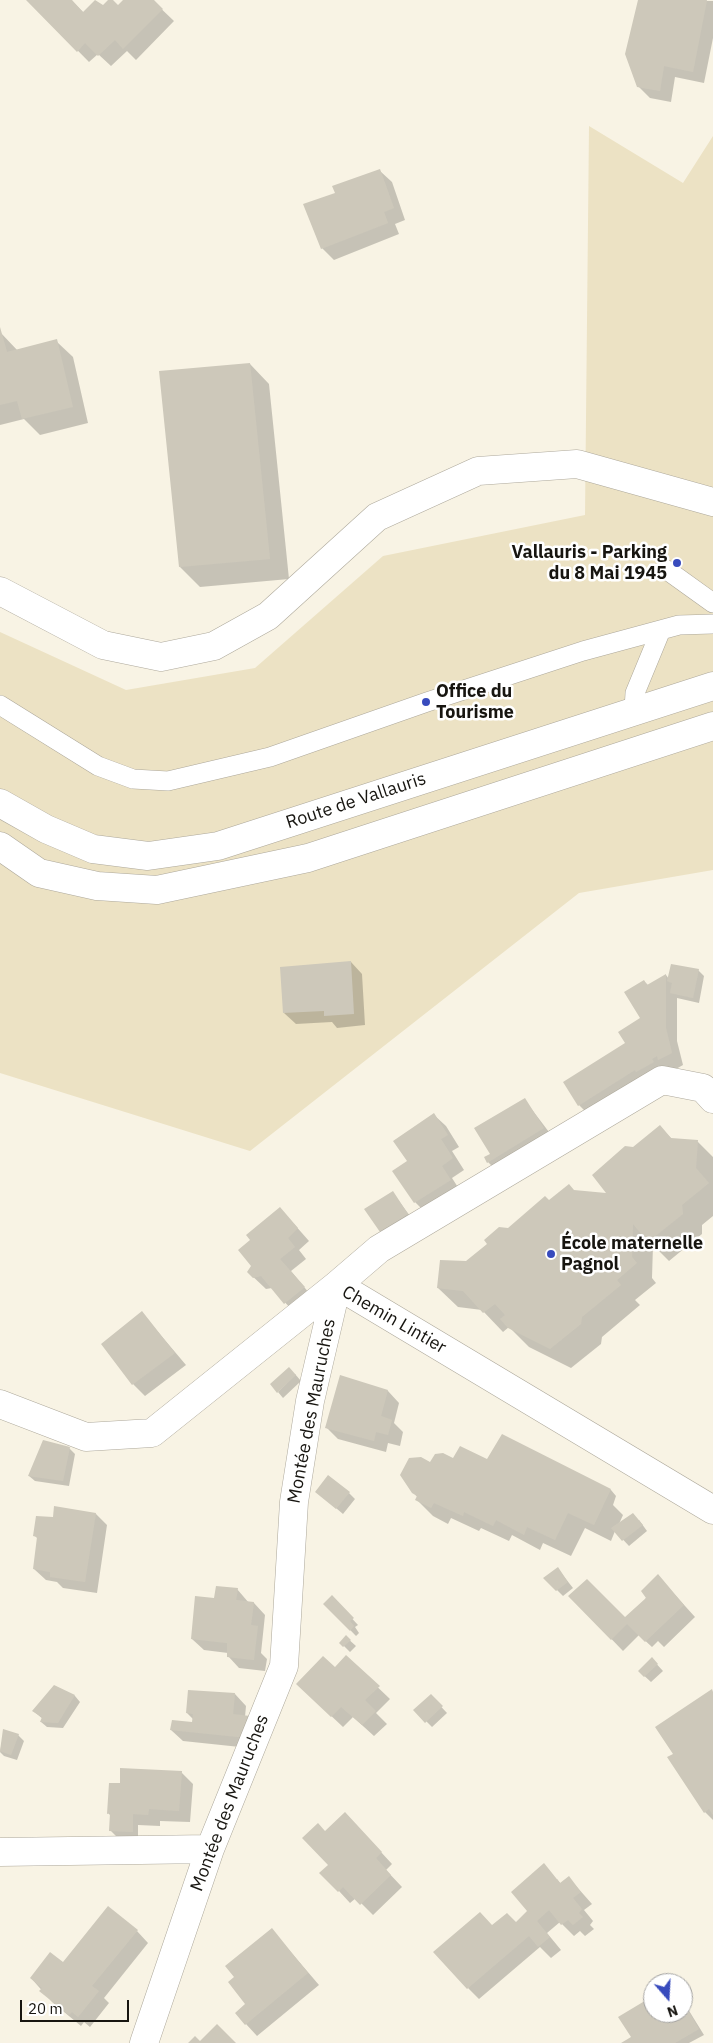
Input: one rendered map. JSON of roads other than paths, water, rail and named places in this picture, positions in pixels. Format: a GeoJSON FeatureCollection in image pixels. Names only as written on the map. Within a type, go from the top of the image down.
{"type":"FeatureCollection","features":[{"type":"Feature","properties":{"kind":"street"},"geometry":{"type":"LineString","coordinates":[[0,592],[104,646],[161,657],[214,646],[268,616],[376,517],[478,471],[577,464],[713,502]]}},
{"type":"Feature","properties":{"kind":"street","name":"Route de Vallauris"},"geometry":{"type":"LineString","coordinates":[[0,803],[46,829],[93,849],[148,856],[218,846],[713,686]]}},
{"type":"Feature","properties":{"kind":"street"},"geometry":{"type":"LineString","coordinates":[[0,846],[40,873],[97,886],[157,890],[308,858],[713,726]]}},
{"type":"Feature","properties":{"kind":"street"},"geometry":{"type":"LineString","coordinates":[[337,1285],[379,1249],[662,1080],[703,1088],[713,1099]]}},
{"type":"Feature","properties":{"kind":"street","name":"Chemin Lintier"},"geometry":{"type":"LineString","coordinates":[[0,1404],[86,1436],[152,1433],[337,1285],[713,1510]]}},
{"type":"Feature","properties":{"kind":"street","name":"Montée des Mauruches"},"geometry":{"type":"LineString","coordinates":[[144,2043],[210,1849],[284,1666],[294,1502],[310,1401],[337,1285]]}},
{"type":"Feature","properties":{"kind":"street"},"geometry":{"type":"LineString","coordinates":[[0,1852],[210,1849]]}},
{"type":"Feature","properties":{"kind":"lane"},"geometry":{"type":"LineString","coordinates":[[667,570],[713,603]]}},
{"type":"Feature","properties":{"kind":"lane"},"geometry":{"type":"LineString","coordinates":[[0,705],[98,766],[133,779],[168,781],[270,757],[436,698],[583,651],[679,625],[713,624]]}},
{"type":"Feature","properties":{"kind":"lane"},"geometry":{"type":"LineString","coordinates":[[634,710],[636,692],[661,630]]}},
{"type":"Feature","properties":{"kind":"place","name":"Vallauris - Parking du 8 Mai 1945"},"geometry":{"type":"Point","coordinates":[677,563]}},
{"type":"Feature","properties":{"kind":"place","name":"Office du Tourisme"},"geometry":{"type":"Point","coordinates":[426,702]}},
{"type":"Feature","properties":{"kind":"place","name":"École maternelle Pagnol"},"geometry":{"type":"Point","coordinates":[551,1254]}}]}
